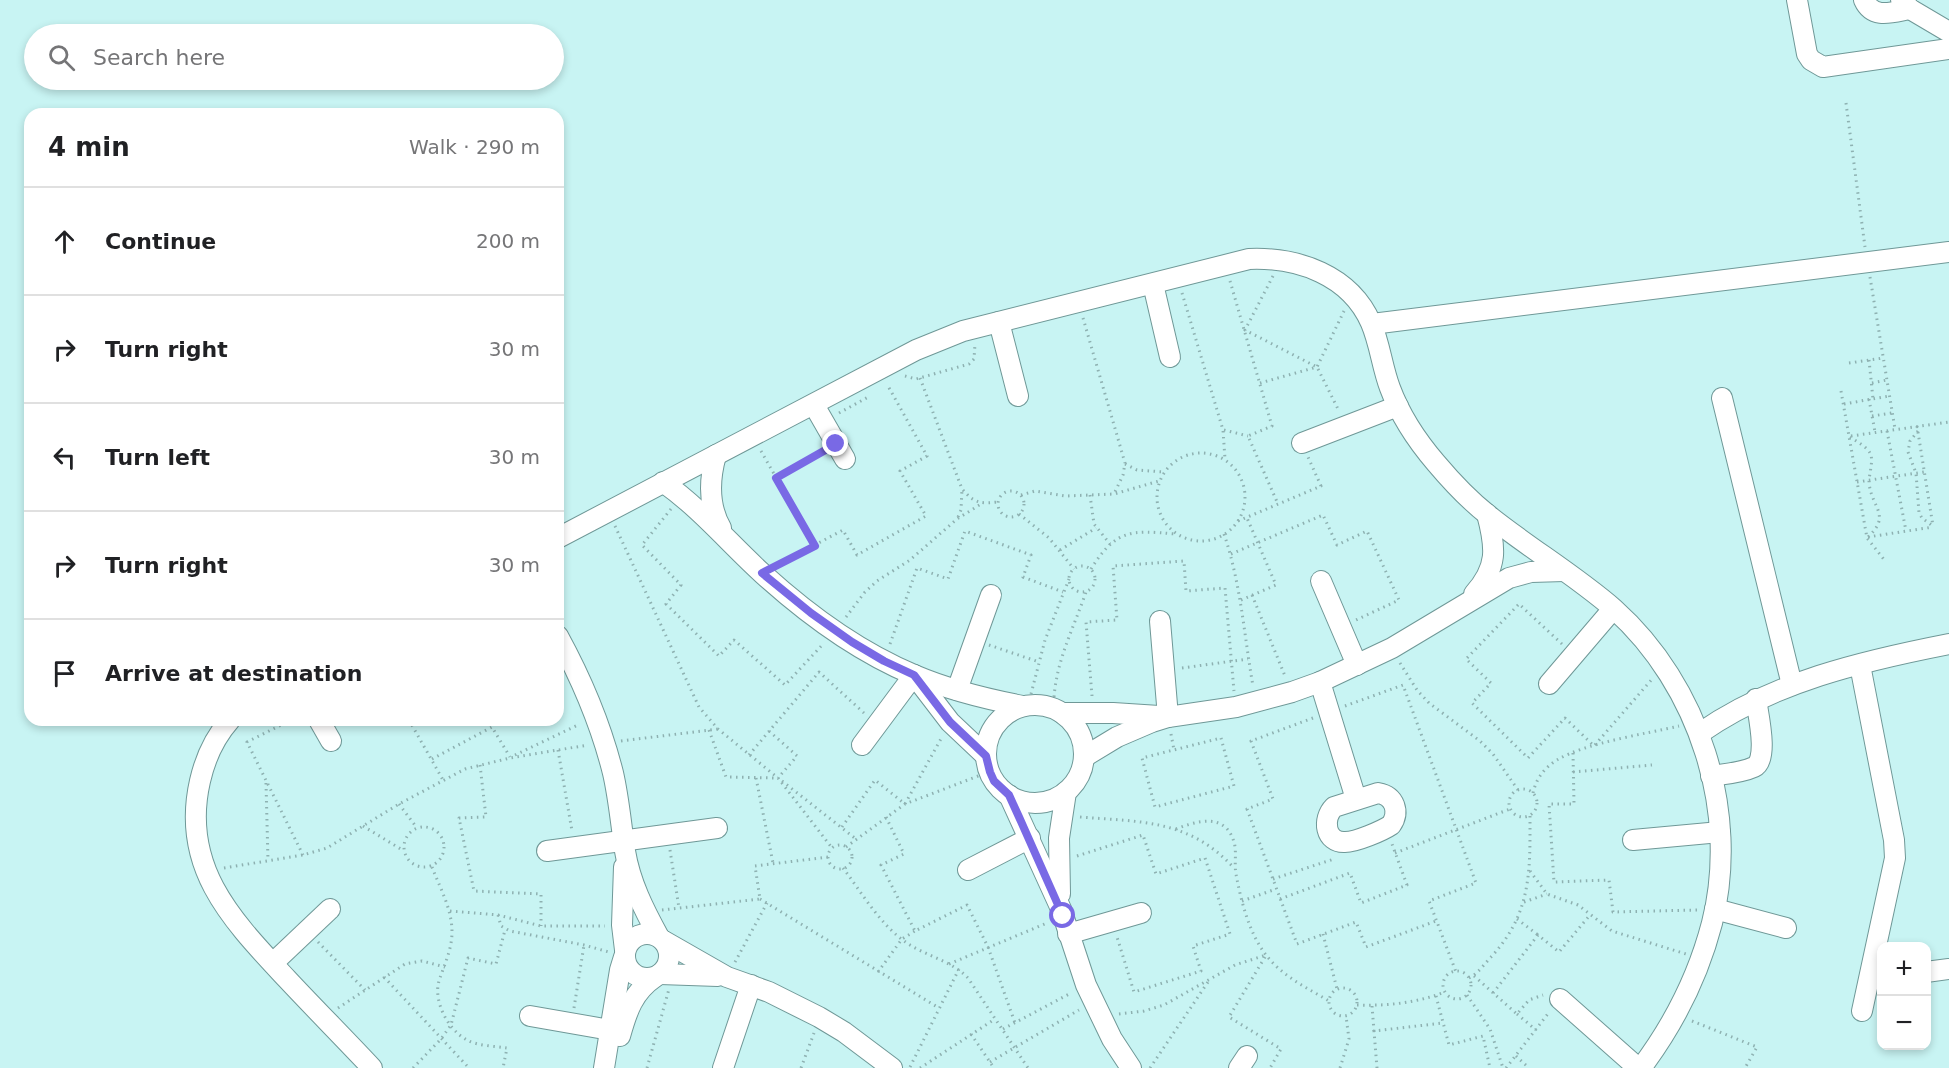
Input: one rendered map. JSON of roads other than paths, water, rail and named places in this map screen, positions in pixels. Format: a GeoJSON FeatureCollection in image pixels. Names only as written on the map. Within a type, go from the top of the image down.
{"type":"FeatureCollection","features":[{"type":"Feature","properties":{"kind":"street"},"geometry":{"type":"LineString","coordinates":[[1797,0],[1807,54],[1810,60],[1823,67],[1949,49]]}},
{"type":"Feature","properties":{"kind":"street"},"geometry":{"type":"LineString","coordinates":[[1864,0],[1871,10],[1878,13],[1905,4],[1949,32]]}},
{"type":"Feature","properties":{"kind":"street"},"geometry":{"type":"LineString","coordinates":[[1372,324],[1949,252]]}},
{"type":"Feature","properties":{"kind":"street"},"geometry":{"type":"LineString","coordinates":[[564,535],[753,437],[819,413],[894,363],[939,339],[1249,259],[1281,260],[1315,269],[1334,280],[1363,308],[1372,324],[1390,388],[1398,406],[1432,458],[1454,484],[1486,514],[1613,609],[1637,632],[1677,685],[1698,727],[1711,776],[1720,832],[1718,890],[1702,958],[1676,1015],[1660,1043],[1639,1068],[1560,999]]}},
{"type":"Feature","properties":{"kind":"street"},"geometry":{"type":"LineString","coordinates":[[1153,284],[1170,357]]}},
{"type":"Feature","properties":{"kind":"street"},"geometry":{"type":"LineString","coordinates":[[999,322],[1018,396]]}},
{"type":"Feature","properties":{"kind":"street"},"geometry":{"type":"LineString","coordinates":[[1722,398],[1792,685]]}},
{"type":"Feature","properties":{"kind":"street"},"geometry":{"type":"LineString","coordinates":[[1302,443],[1398,406]]}},
{"type":"Feature","properties":{"kind":"street"},"geometry":{"type":"LineString","coordinates":[[819,413],[840,452]]}},
{"type":"Feature","properties":{"kind":"street"},"geometry":{"type":"LineString","coordinates":[[716,455],[711,472],[712,507],[727,538]]}},
{"type":"Feature","properties":{"kind":"street"},"geometry":{"type":"LineString","coordinates":[[663,482],[690,502],[762,573],[811,613],[884,661],[914,675],[957,690],[1058,711],[1168,717],[1236,708],[1292,692],[1357,665],[1392,648],[1509,578],[1531,572],[1564,571]]}},
{"type":"Feature","properties":{"kind":"street"},"geometry":{"type":"LineString","coordinates":[[1462,607],[1483,584],[1492,564],[1493,542],[1486,514]]}},
{"type":"Feature","properties":{"kind":"street"},"geometry":{"type":"LineString","coordinates":[[1320,582],[1357,665]]}},
{"type":"Feature","properties":{"kind":"street"},"geometry":{"type":"LineString","coordinates":[[957,690],[991,595]]}},
{"type":"Feature","properties":{"kind":"street"},"geometry":{"type":"LineString","coordinates":[[1549,684],[1613,609]]}},
{"type":"Feature","properties":{"kind":"street"},"geometry":{"type":"LineString","coordinates":[[1160,621],[1168,717]]}},
{"type":"Feature","properties":{"kind":"street"},"geometry":{"type":"LineString","coordinates":[[1698,727],[1718,720],[1756,699],[1792,685],[1860,665],[1949,644]]}},
{"type":"Feature","properties":{"kind":"street"},"geometry":{"type":"LineString","coordinates":[[564,652],[596,717],[604,743],[620,807],[625,846],[635,888],[669,955],[663,975],[646,983],[633,998],[615,1048],[605,1068]]}},
{"type":"Feature","properties":{"kind":"street"},"geometry":{"type":"LineString","coordinates":[[1860,665],[1895,858],[1875,979],[1862,1011]]}},
{"type":"Feature","properties":{"kind":"street"},"geometry":{"type":"LineString","coordinates":[[914,675],[950,722],[988,764]]}},
{"type":"Feature","properties":{"kind":"street"},"geometry":{"type":"LineString","coordinates":[[862,745],[914,675]]}},
{"type":"Feature","properties":{"kind":"street"},"geometry":{"type":"LineString","coordinates":[[1320,682],[1356,799]]}},
{"type":"Feature","properties":{"kind":"street"},"geometry":{"type":"LineString","coordinates":[[1711,776],[1751,768],[1759,763],[1763,753],[1756,699]]}},
{"type":"Feature","properties":{"kind":"street"},"geometry":{"type":"LineString","coordinates":[[1026,706],[1005,714],[993,729],[986,747],[988,764],[994,781],[1009,795],[1030,838],[1064,920],[1093,1000],[1131,1068]]}},
{"type":"Feature","properties":{"kind":"street"},"geometry":{"type":"LineString","coordinates":[[1009,795],[1038,803],[1066,792],[1078,776],[1084,757],[1083,747],[1077,728],[1058,711]]}},
{"type":"Feature","properties":{"kind":"street"},"geometry":{"type":"LineString","coordinates":[[1084,757],[1134,729],[1168,717]]}},
{"type":"Feature","properties":{"kind":"street"},"geometry":{"type":"LineString","coordinates":[[226,726],[202,770],[195,801],[197,836],[205,871],[236,924],[372,1068]]}},
{"type":"Feature","properties":{"kind":"street"},"geometry":{"type":"LineString","coordinates":[[322,726],[331,741]]}},
{"type":"Feature","properties":{"kind":"street"},"geometry":{"type":"LineString","coordinates":[[1064,920],[1058,862],[1066,792]]}},
{"type":"Feature","properties":{"kind":"street"},"geometry":{"type":"LineString","coordinates":[[1378,793],[1390,798],[1394,802],[1396,814],[1391,825],[1348,843],[1334,839],[1326,826],[1329,812],[1334,807],[1356,799],[1378,793]]}},
{"type":"Feature","properties":{"kind":"street"},"geometry":{"type":"LineString","coordinates":[[547,851],[575,847],[625,846],[667,834],[717,828]]}},
{"type":"Feature","properties":{"kind":"street"},"geometry":{"type":"LineString","coordinates":[[1633,840],[1720,832]]}},
{"type":"Feature","properties":{"kind":"street"},"geometry":{"type":"LineString","coordinates":[[968,870],[1030,838]]}},
{"type":"Feature","properties":{"kind":"street"},"geometry":{"type":"LineString","coordinates":[[625,846],[622,926],[625,964],[634,975],[641,978],[663,975],[727,976]]}},
{"type":"Feature","properties":{"kind":"street"},"geometry":{"type":"LineString","coordinates":[[273,963],[330,909]]}},
{"type":"Feature","properties":{"kind":"street"},"geometry":{"type":"LineString","coordinates":[[1715,909],[1786,928]]}},
{"type":"Feature","properties":{"kind":"street"},"geometry":{"type":"LineString","coordinates":[[1064,920],[1111,921],[1141,913]]}},
{"type":"Feature","properties":{"kind":"street"},"geometry":{"type":"LineString","coordinates":[[605,1068],[624,953],[632,938],[646,933],[662,939],[727,976],[786,999],[819,1017],[844,1032],[892,1068]]}},
{"type":"Feature","properties":{"kind":"street"},"geometry":{"type":"LineString","coordinates":[[1931,971],[1949,969]]}},
{"type":"Feature","properties":{"kind":"street"},"geometry":{"type":"LineString","coordinates":[[723,1068],[751,985]]}},
{"type":"Feature","properties":{"kind":"street"},"geometry":{"type":"LineString","coordinates":[[530,1017],[610,1030]]}}]}
